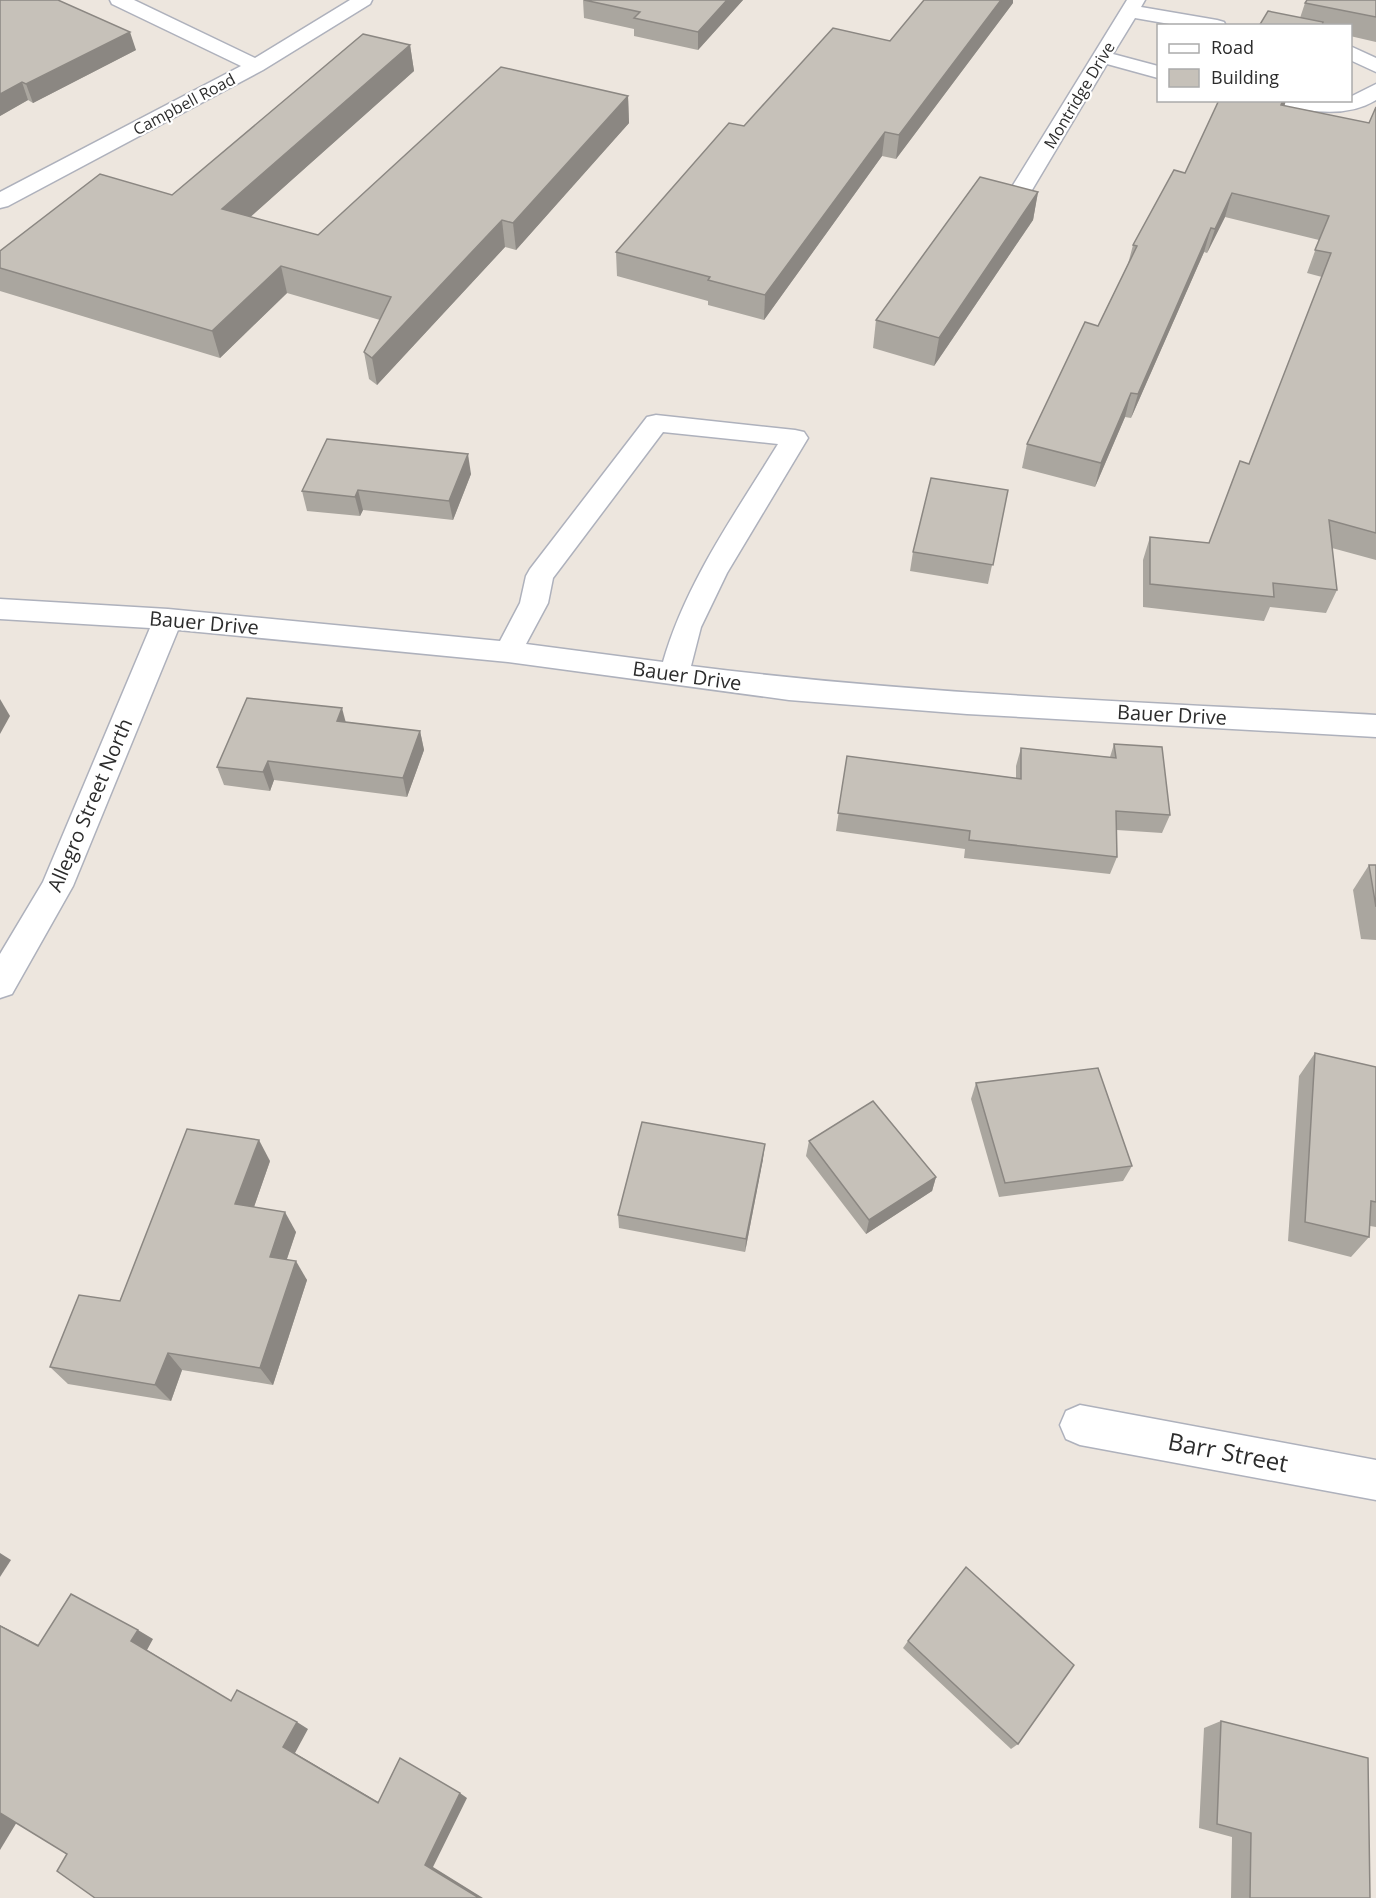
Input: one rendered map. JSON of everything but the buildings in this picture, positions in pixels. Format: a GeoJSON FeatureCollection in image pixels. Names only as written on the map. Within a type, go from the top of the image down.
{"type":"FeatureCollection","features":[{"type":"Feature","properties":{"kind":"street"},"geometry":{"type":"LineString","coordinates":[[118,0],[256,66]]}},
{"type":"Feature","properties":{"kind":"street","name":"Campbell Road"},"geometry":{"type":"LineString","coordinates":[[0,201],[256,66],[363,0]]}},
{"type":"Feature","properties":{"kind":"street"},"geometry":{"type":"LineString","coordinates":[[1133,6],[1209,24]]}},
{"type":"Feature","properties":{"kind":"street","name":"Montridge Drive"},"geometry":{"type":"LineString","coordinates":[[1022,190],[1133,6]]}},
{"type":"Feature","properties":{"kind":"street"},"geometry":{"type":"LineString","coordinates":[[1352,53],[1376,66]]}},
{"type":"Feature","properties":{"kind":"street"},"geometry":{"type":"LineString","coordinates":[[1102,57],[1157,72]]}},
{"type":"Feature","properties":{"kind":"street"},"geometry":{"type":"LineString","coordinates":[[1297,102],[1342,106],[1371,96],[1376,90]]}},
{"type":"Feature","properties":{"kind":"street"},"geometry":{"type":"LineString","coordinates":[[508,652],[534,603],[540,576],[656,423],[795,438],[713,573],[687,627],[674,674]]}},
{"type":"Feature","properties":{"kind":"street","name":"Bauer Drive"},"geometry":{"type":"LineString","coordinates":[[0,609],[168,619],[508,652],[789,689],[967,703],[1376,726]]}},
{"type":"Feature","properties":{"kind":"street","name":"Allegro Street North"},"geometry":{"type":"LineString","coordinates":[[0,984],[57,886],[168,619]]}},
{"type":"Feature","properties":{"kind":"street","name":"Barr Street"},"geometry":{"type":"LineString","coordinates":[[1080,1425],[1376,1480]]}}]}
